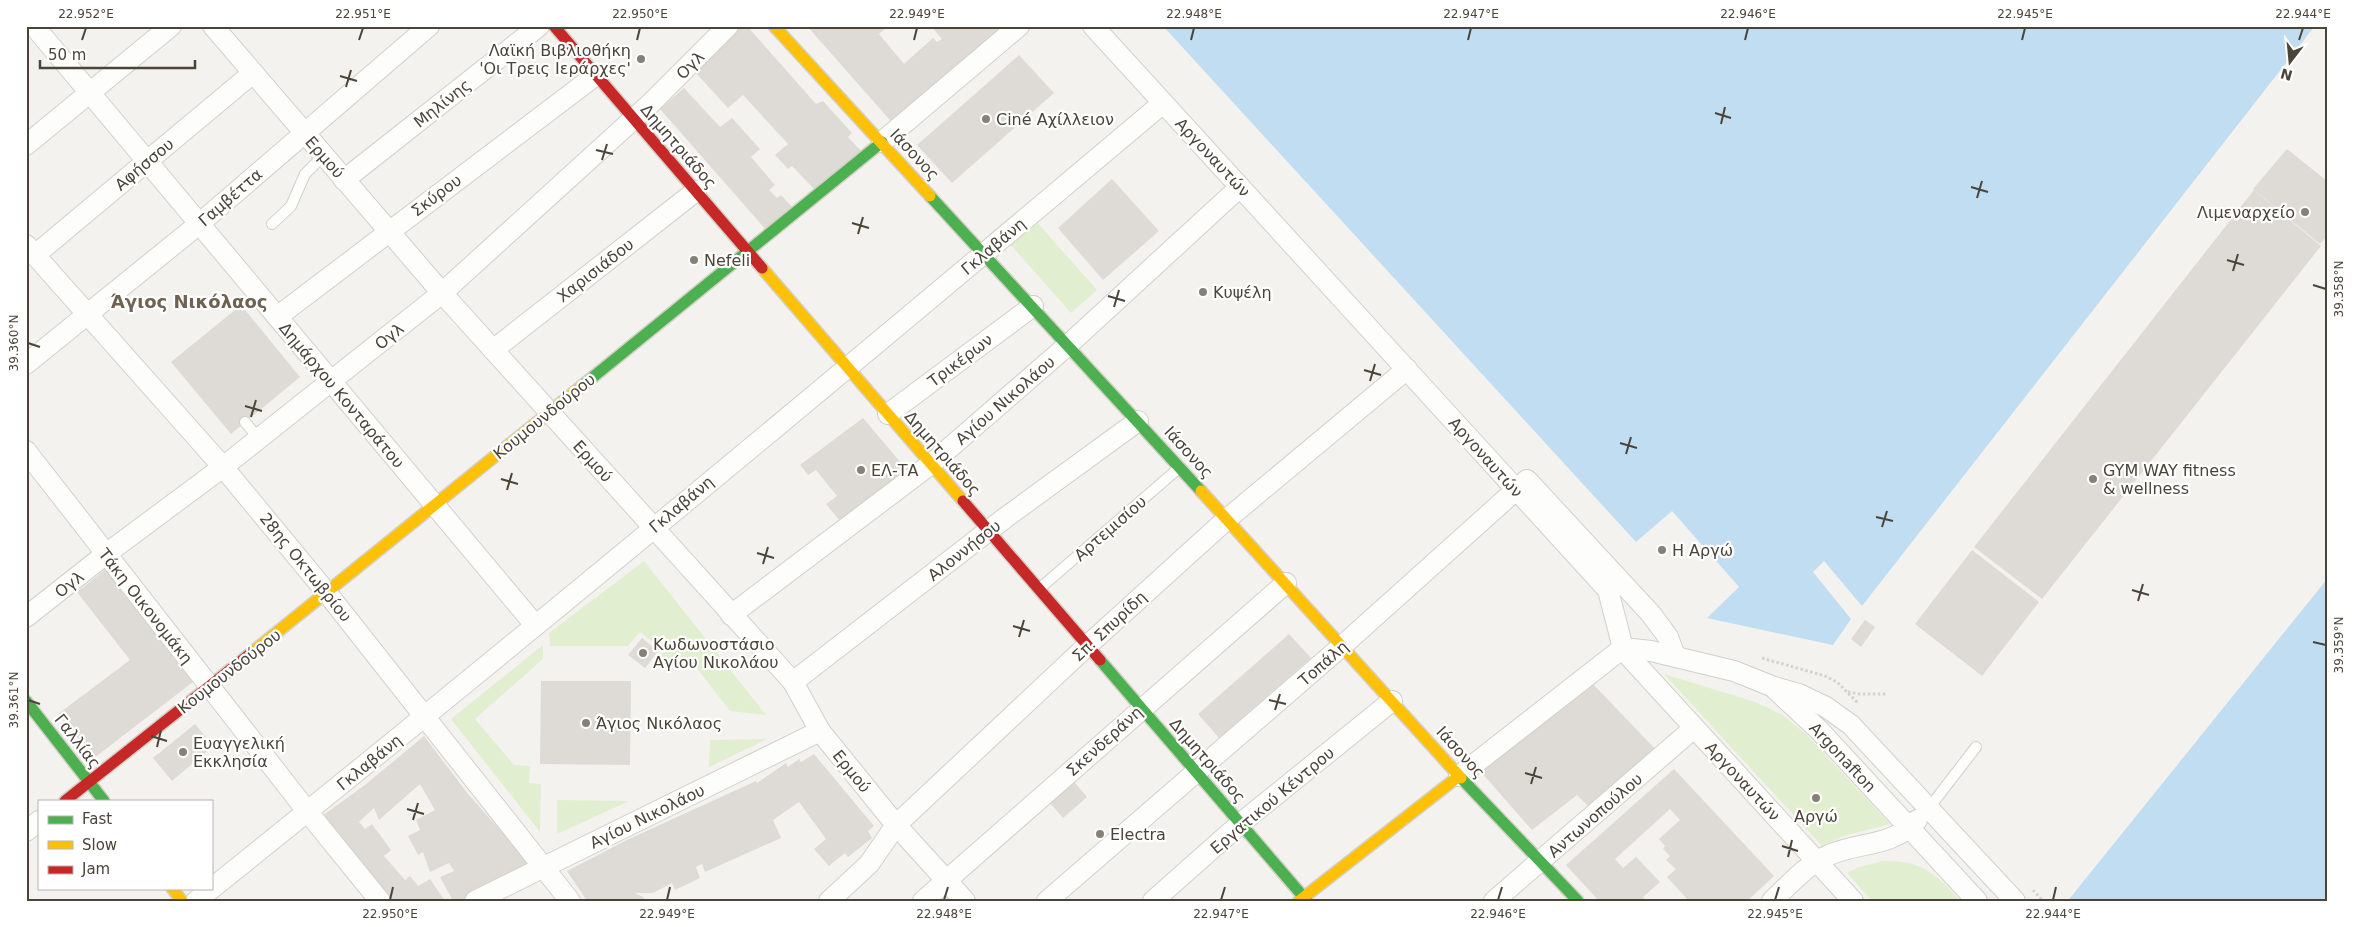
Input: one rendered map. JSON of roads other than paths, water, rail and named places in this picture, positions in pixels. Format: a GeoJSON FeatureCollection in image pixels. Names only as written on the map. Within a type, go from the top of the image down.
{"type":"FeatureCollection","features":[{"type":"Feature","properties":{"kind":"main road","name":"Δημητριάδος"},"geometry":{"type":"LineString","coordinates":[[554,26],[1241,823],[1303,899]]}},
{"type":"Feature","properties":{"kind":"main road","name":"Ιάσονος"},"geometry":{"type":"LineString","coordinates":[[774,26],[1227,518],[1459,776],[1578,901]]}},
{"type":"Feature","properties":{"kind":"main road","name":"Κουμουνδούρου"},"geometry":{"type":"LineString","coordinates":[[66,800],[328,593],[882,142]]}},
{"type":"Feature","properties":{"kind":"main road","name":"Γαλλίας"},"geometry":{"type":"LineString","coordinates":[[26,701],[103,800]]}},
{"type":"Feature","properties":{"kind":"main road"},"geometry":{"type":"LineString","coordinates":[[1303,899],[1459,776]]}},
{"type":"Feature","properties":{"kind":"main road"},"geometry":{"type":"LineString","coordinates":[[174,890],[182,901]]}},
{"type":"Feature","properties":{"kind":"street","name":"Δημάρχου Κονταράτου"},"geometry":{"type":"LineString","coordinates":[[34,26],[535,625]]}},
{"type":"Feature","properties":{"kind":"street"},"geometry":{"type":"LineString","coordinates":[[26,145],[172,26]]}},
{"type":"Feature","properties":{"kind":"street","name":"Ερμού"},"geometry":{"type":"LineString","coordinates":[[213,26],[442,293],[793,682],[820,731],[896,825],[965,901]]}},
{"type":"Feature","properties":{"kind":"street","name":"Γαμβέττα"},"geometry":{"type":"LineString","coordinates":[[26,364],[199,224],[430,26]]}},
{"type":"Feature","properties":{"kind":"street","name":"Μηλίνης"},"geometry":{"type":"LineString","coordinates":[[344,180],[539,26]]}},
{"type":"Feature","properties":{"kind":"street","name":"Ογλ"},"geometry":{"type":"LineString","coordinates":[[26,617],[259,439],[442,293],[634,119],[728,26]]}},
{"type":"Feature","properties":{"kind":"street","name":"Κουμουνδούρου"},"geometry":{"type":"LineString","coordinates":[[882,142],[1019,26]]}},
{"type":"Feature","properties":{"kind":"street","name":"Αργοναυτών"},"geometry":{"type":"LineString","coordinates":[[1093,26],[1406,369],[1651,614],[1668,637],[1675,656]]}},
{"type":"Feature","properties":{"kind":"street","name":"Αφήσσου"},"geometry":{"type":"LineString","coordinates":[[31,250],[147,161],[253,73]]}},
{"type":"Feature","properties":{"kind":"street","name":"Σκύρου"},"geometry":{"type":"LineString","coordinates":[[277,317],[596,75]]}},
{"type":"Feature","properties":{"kind":"street","name":"Γκλαβάνη"},"geometry":{"type":"LineString","coordinates":[[212,888],[426,716],[848,367],[1163,102]]}},
{"type":"Feature","properties":{"kind":"street","name":"Αγίου Νικολάου"},"geometry":{"type":"LineString","coordinates":[[731,614],[932,464],[1068,345],[1240,187]]}},
{"type":"Feature","properties":{"kind":"street","name":"Χαρισιάδου"},"geometry":{"type":"LineString","coordinates":[[493,350],[696,191]]}},
{"type":"Feature","properties":{"kind":"street","name":"28ης Οκτωβρίου"},"geometry":{"type":"LineString","coordinates":[[31,250],[223,467],[328,593],[570,901]]}},
{"type":"Feature","properties":{"kind":"street","name":"Τρικέρων"},"geometry":{"type":"LineString","coordinates":[[888,414],[1032,306]]}},
{"type":"Feature","properties":{"kind":"street","name":"Σπ. Σπυρίδη"},"geometry":{"type":"LineString","coordinates":[[829,901],[869,864],[896,825],[1088,645],[1227,518],[1406,369]]}},
{"type":"Feature","properties":{"kind":"street","name":"Αλοννήσου"},"geometry":{"type":"LineString","coordinates":[[793,682],[989,531],[1138,421]]}},
{"type":"Feature","properties":{"kind":"street","name":"Τάκη Οικονομάκη"},"geometry":{"type":"LineString","coordinates":[[26,451],[307,811],[380,901]]}},
{"type":"Feature","properties":{"kind":"street","name":"Αργοναυτών"},"geometry":{"type":"LineString","coordinates":[[1521,486],[1608,590],[1623,648],[1853,901]]}},
{"type":"Feature","properties":{"kind":"street","name":"Τοπάλη"},"geometry":{"type":"LineString","coordinates":[[1047,901],[1342,646],[1521,486]]}},
{"type":"Feature","properties":{"kind":"street","name":"Σκενδεράνη"},"geometry":{"type":"LineString","coordinates":[[923,901],[1141,708],[1286,583]]}},
{"type":"Feature","properties":{"kind":"street"},"geometry":{"type":"LineString","coordinates":[[1459,776],[1623,648],[1675,656],[1734,671],[1774,687],[1800,694],[1851,725],[2015,901]]}},
{"type":"Feature","properties":{"kind":"street","name":"Argonafton"},"geometry":{"type":"LineString","coordinates":[[1774,687],[1819,730],[1977,901]]}},
{"type":"Feature","properties":{"kind":"street","name":"Εργατικού Κέντρου"},"geometry":{"type":"LineString","coordinates":[[1153,901],[1241,823],[1392,701]]}},
{"type":"Feature","properties":{"kind":"street","name":"Αντωνοπούλου"},"geometry":{"type":"LineString","coordinates":[[1494,901],[1542,862],[1694,728]]}},
{"type":"Feature","properties":{"kind":"street","name":"Αγίου Νικολάου"},"geometry":{"type":"LineString","coordinates":[[474,901],[820,731]]}},
{"type":"Feature","properties":{"kind":"street"},"geometry":{"type":"LineString","coordinates":[[1772,901],[1817,862],[1840,851],[1890,840],[1910,829],[1929,808]]}},
{"type":"Feature","properties":{"kind":"street"},"geometry":{"type":"LineString","coordinates":[[26,831],[38,822]]}},
{"type":"Feature","properties":{"kind":"street","name":"Γκλαβάνη"},"geometry":{"type":"LineString","coordinates":[[196,901],[210,890]]}},
{"type":"Feature","properties":{"kind":"lane"},"geometry":{"type":"LineString","coordinates":[[272,224],[291,206],[305,174],[324,155]]}},
{"type":"Feature","properties":{"kind":"lane"},"geometry":{"type":"LineString","coordinates":[[245,422],[259,439]]}},
{"type":"Feature","properties":{"kind":"lane","name":"Αρτεμισίου"},"geometry":{"type":"LineString","coordinates":[[1039,589],[1180,467]]}},
{"type":"Feature","properties":{"kind":"lane"},"geometry":{"type":"LineString","coordinates":[[1929,808],[1976,747]]}},
{"type":"Feature","properties":{"kind":"water"},"geometry":{"type":"Polygon","coordinates":[[[1163,26],[2315,26],[1833,645],[1707,618],[1739,587],[1672,511],[1636,542],[1163,26]]]}},
{"type":"Feature","properties":{"kind":"water"},"geometry":{"type":"Polygon","coordinates":[[[2327,579],[2327,901],[2071,901],[2069,899],[2327,579]]]}},
{"type":"Feature","properties":{"kind":"place","name":"Λαϊκή Βιβλιοθήκη 'Οι Τρεις Ιεράρχες'"},"geometry":{"type":"Point","coordinates":[641,59]}},
{"type":"Feature","properties":{"kind":"place","name":"Ciné Αχίλλειον"},"geometry":{"type":"Point","coordinates":[986,119]}},
{"type":"Feature","properties":{"kind":"place","name":"Λιμεναρχείο"},"geometry":{"type":"Point","coordinates":[2305,212]}},
{"type":"Feature","properties":{"kind":"place","name":"Nefeli"},"geometry":{"type":"Point","coordinates":[694,260]}},
{"type":"Feature","properties":{"kind":"place","name":"Κυψέλη"},"geometry":{"type":"Point","coordinates":[1203,292]}},
{"type":"Feature","properties":{"kind":"place","name":"ΕΛ-ΤΑ"},"geometry":{"type":"Point","coordinates":[861,470]}},
{"type":"Feature","properties":{"kind":"place","name":"GYM WAY fitness & wellness"},"geometry":{"type":"Point","coordinates":[2093,479]}},
{"type":"Feature","properties":{"kind":"place","name":"Η Αργώ"},"geometry":{"type":"Point","coordinates":[1662,550]}},
{"type":"Feature","properties":{"kind":"place","name":"Κωδωνοστάσιο Αγίου Νικολάου"},"geometry":{"type":"Point","coordinates":[643,653]}},
{"type":"Feature","properties":{"kind":"place","name":"Άγιος Νικόλαος"},"geometry":{"type":"Point","coordinates":[586,723]}},
{"type":"Feature","properties":{"kind":"place","name":"Ευαγγελική Εκκλησία"},"geometry":{"type":"Point","coordinates":[183,752]}},
{"type":"Feature","properties":{"kind":"place","name":"Αργώ"},"geometry":{"type":"Point","coordinates":[1816,798]}},
{"type":"Feature","properties":{"kind":"place","name":"Electra"},"geometry":{"type":"Point","coordinates":[1100,834]}},
{"type":"Feature","properties":{"kind":"district","name":"Άγιος Νικόλαος"},"geometry":{"type":"Point","coordinates":[189,302]}}]}
